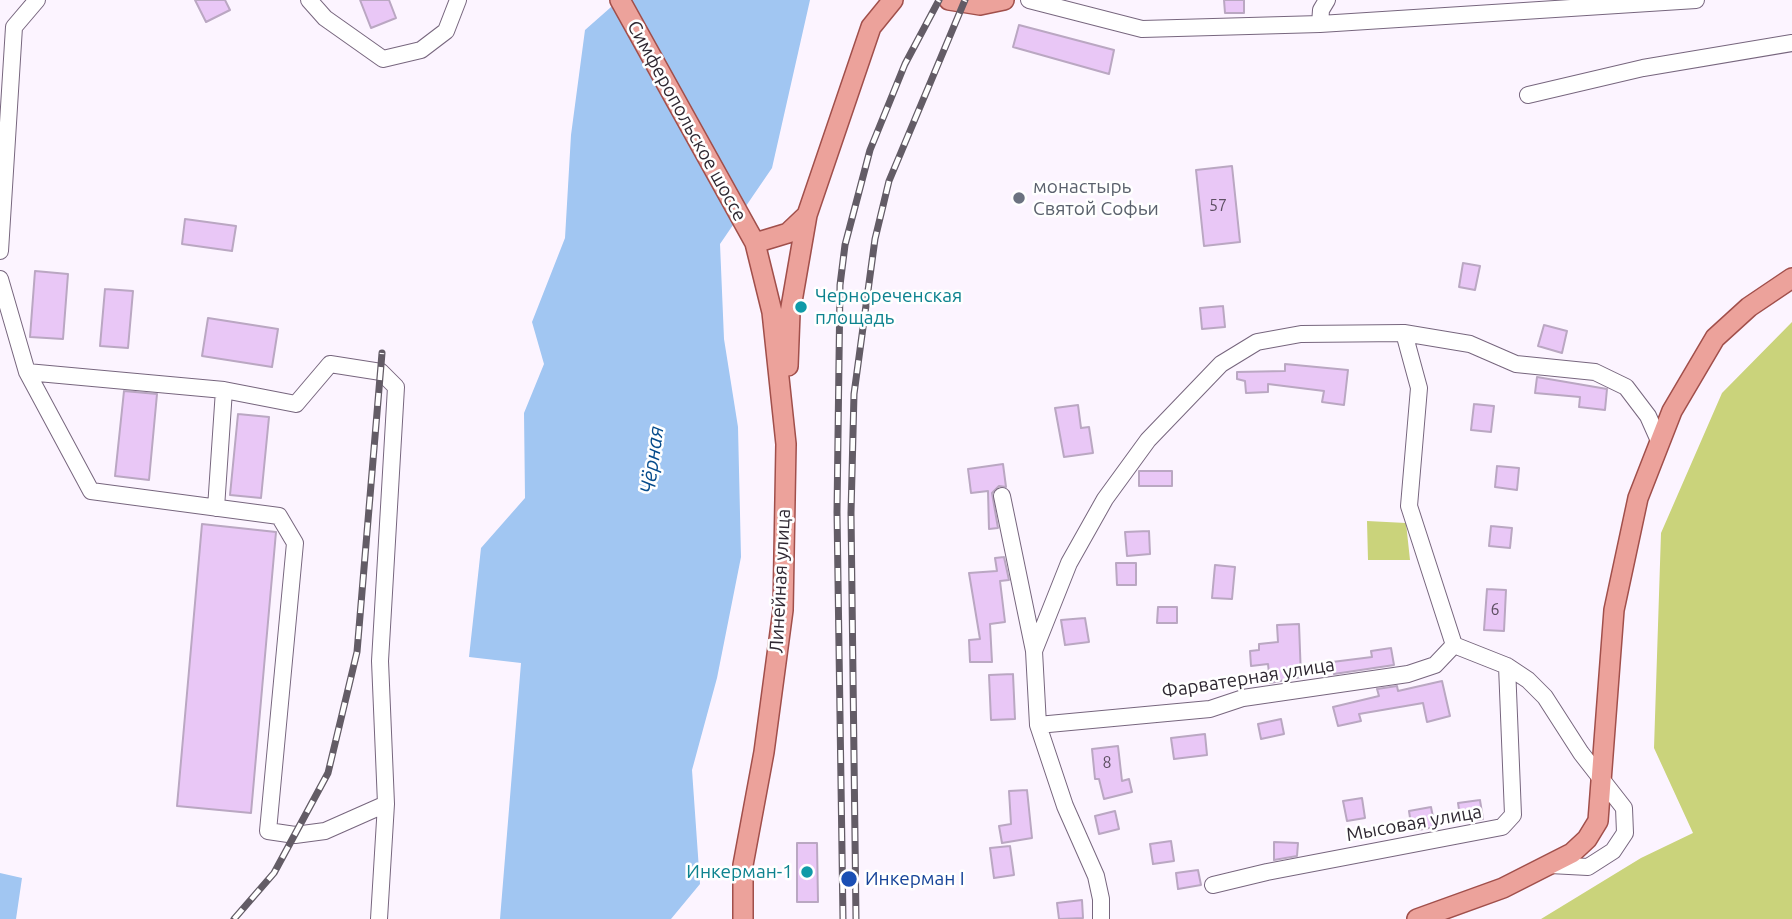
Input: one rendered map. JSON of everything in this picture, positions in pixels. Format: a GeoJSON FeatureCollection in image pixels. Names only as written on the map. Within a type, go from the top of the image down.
{"type":"FeatureCollection","features":[{"type":"Feature","properties":{"kind":"main road","name":"Симферопольское шоссе"},"geometry":{"type":"LineString","coordinates":[[620,0],[755,243]]}},
{"type":"Feature","properties":{"kind":"main road"},"geometry":{"type":"LineString","coordinates":[[949,0],[979,5],[1003,0]]}},
{"type":"Feature","properties":{"kind":"main road"},"geometry":{"type":"LineString","coordinates":[[786,444],[790,313],[807,215],[872,27],[889,1]]}},
{"type":"Feature","properties":{"kind":"main road"},"geometry":{"type":"LineString","coordinates":[[755,243],[788,233],[807,215]]}},
{"type":"Feature","properties":{"kind":"main road","name":"Линейная улица"},"geometry":{"type":"LineString","coordinates":[[743,919],[743,865],[764,751],[783,610],[786,444],[772,312],[755,243]]}},
{"type":"Feature","properties":{"kind":"main road"},"geometry":{"type":"LineString","coordinates":[[1418,919],[1503,888],[1550,865],[1572,853],[1587,839],[1598,821],[1605,757],[1614,610],[1639,498],[1690,376],[1715,338],[1749,307],[1792,278]]}},
{"type":"Feature","properties":{"kind":"street"},"geometry":{"type":"LineString","coordinates":[[0,250],[7,28],[37,0]]}},
{"type":"Feature","properties":{"kind":"street"},"geometry":{"type":"LineString","coordinates":[[309,0],[325,18],[383,59],[421,50],[446,31],[458,0]]}},
{"type":"Feature","properties":{"kind":"street"},"geometry":{"type":"LineString","coordinates":[[1029,0],[1143,29],[1320,24],[1696,0]]}},
{"type":"Feature","properties":{"kind":"street"},"geometry":{"type":"LineString","coordinates":[[1320,24],[1321,10],[1326,0]]}},
{"type":"Feature","properties":{"kind":"street"},"geometry":{"type":"LineString","coordinates":[[1528,95],[1643,68],[1792,43]]}},
{"type":"Feature","properties":{"kind":"street"},"geometry":{"type":"LineString","coordinates":[[0,279],[27,372],[91,491],[279,516],[295,543],[268,831],[295,835],[325,831],[386,804]]}},
{"type":"Feature","properties":{"kind":"street"},"geometry":{"type":"LineString","coordinates":[[1034,651],[1069,563],[1105,499],[1148,440],[1222,364],[1257,342],[1301,334],[1404,333],[1470,344],[1516,364],[1595,372],[1626,387],[1648,416],[1660,443]]}},
{"type":"Feature","properties":{"kind":"street"},"geometry":{"type":"LineString","coordinates":[[1404,333],[1419,388],[1409,506],[1454,645],[1507,666],[1545,696],[1602,780],[1624,807],[1625,833],[1621,843],[1588,867],[1550,865]]}},
{"type":"Feature","properties":{"kind":"street"},"geometry":{"type":"LineString","coordinates":[[27,372],[224,390],[296,404],[330,364],[381,372],[396,387],[380,661],[386,804],[379,919]]}},
{"type":"Feature","properties":{"kind":"street"},"geometry":{"type":"LineString","coordinates":[[216,508],[224,390]]}},
{"type":"Feature","properties":{"kind":"street"},"geometry":{"type":"LineString","coordinates":[[1002,496],[1034,651],[1038,725],[1065,806],[1096,876],[1101,919]]}},
{"type":"Feature","properties":{"kind":"street","name":"Фарватерная улица"},"geometry":{"type":"LineString","coordinates":[[1038,725],[1210,709],[1243,698],[1409,674],[1435,664],[1454,645]]}},
{"type":"Feature","properties":{"kind":"street","name":"Мысовая улица"},"geometry":{"type":"LineString","coordinates":[[1213,886],[1267,872],[1502,827],[1513,815],[1507,666]]}},
{"type":"Feature","properties":{"kind":"green space"},"geometry":{"type":"Polygon","coordinates":[[[1792,322],[1792,919],[1541,919],[1641,858],[1693,833],[1654,748],[1661,533],[1722,393],[1792,322]]]}},
{"type":"Feature","properties":{"kind":"green space"},"geometry":{"type":"Polygon","coordinates":[[[1367,521],[1406,523],[1410,560],[1368,560],[1367,521]]]}},
{"type":"Feature","properties":{"kind":"water","name":"Чёрная"},"geometry":{"type":"Polygon","coordinates":[[[619,0],[810,0],[772,168],[720,244],[724,339],[738,427],[741,557],[717,678],[692,770],[700,884],[671,919],[500,919],[521,663],[469,657],[481,548],[525,498],[524,413],[544,364],[532,322],[565,238],[571,135],[585,30],[619,0]]]}},
{"type":"Feature","properties":{"kind":"water"},"geometry":{"type":"Polygon","coordinates":[[[0,873],[22,878],[16,919],[0,919],[0,873]]]}},
{"type":"Feature","properties":{"kind":"building"},"geometry":{"type":"Polygon","coordinates":[[[195,0],[225,0],[230,10],[206,22],[195,0]]]}},
{"type":"Feature","properties":{"kind":"building"},"geometry":{"type":"Polygon","coordinates":[[[360,0],[389,0],[396,18],[371,28],[360,0]]]}},
{"type":"Feature","properties":{"kind":"building"},"geometry":{"type":"Polygon","coordinates":[[[1224,0],[1244,0],[1244,13],[1225,13],[1224,0]]]}},
{"type":"Feature","properties":{"kind":"building"},"geometry":{"type":"Polygon","coordinates":[[[1019,25],[1114,50],[1109,74],[1013,47],[1019,25]]]}},
{"type":"Feature","properties":{"kind":"building"},"geometry":{"type":"Polygon","coordinates":[[[1232,166],[1240,242],[1204,246],[1196,170],[1232,166]]]}},
{"type":"Feature","properties":{"kind":"building"},"geometry":{"type":"Polygon","coordinates":[[[185,219],[236,226],[232,251],[182,244],[185,219]]]}},
{"type":"Feature","properties":{"kind":"building"},"geometry":{"type":"Polygon","coordinates":[[[1463,263],[1480,266],[1475,290],[1459,287],[1463,263]]]}},
{"type":"Feature","properties":{"kind":"building"},"geometry":{"type":"Polygon","coordinates":[[[35,271],[68,274],[63,339],[30,337],[35,271]]]}},
{"type":"Feature","properties":{"kind":"building"},"geometry":{"type":"Polygon","coordinates":[[[105,289],[133,291],[128,348],[100,346],[105,289]]]}},
{"type":"Feature","properties":{"kind":"building"},"geometry":{"type":"Polygon","coordinates":[[[1223,306],[1225,327],[1202,329],[1200,308],[1223,306]]]}},
{"type":"Feature","properties":{"kind":"building"},"geometry":{"type":"Polygon","coordinates":[[[208,318],[278,329],[272,367],[202,356],[208,318]]]}},
{"type":"Feature","properties":{"kind":"building"},"geometry":{"type":"Polygon","coordinates":[[[1544,325],[1567,331],[1562,353],[1538,346],[1544,325]]]}},
{"type":"Feature","properties":{"kind":"building"},"geometry":{"type":"Polygon","coordinates":[[[1285,364],[1348,370],[1344,405],[1322,402],[1324,391],[1268,384],[1268,392],[1246,393],[1245,381],[1237,379],[1237,372],[1285,371],[1285,364]]]}},
{"type":"Feature","properties":{"kind":"building"},"geometry":{"type":"Polygon","coordinates":[[[1537,377],[1607,389],[1605,410],[1579,407],[1580,397],[1535,393],[1537,377]]]}},
{"type":"Feature","properties":{"kind":"building"},"geometry":{"type":"Polygon","coordinates":[[[124,391],[157,394],[149,480],[115,476],[124,391]]]}},
{"type":"Feature","properties":{"kind":"building"},"geometry":{"type":"Polygon","coordinates":[[[1474,404],[1494,406],[1491,432],[1471,430],[1474,404]]]}},
{"type":"Feature","properties":{"kind":"building"},"geometry":{"type":"Polygon","coordinates":[[[1078,405],[1081,428],[1089,427],[1093,453],[1064,457],[1055,408],[1078,405]]]}},
{"type":"Feature","properties":{"kind":"building"},"geometry":{"type":"Polygon","coordinates":[[[238,414],[269,417],[261,498],[230,495],[238,414]]]}},
{"type":"Feature","properties":{"kind":"building"},"geometry":{"type":"Polygon","coordinates":[[[1003,464],[1006,487],[999,486],[992,493],[998,528],[989,529],[988,491],[971,493],[968,469],[1003,464]]]}},
{"type":"Feature","properties":{"kind":"building"},"geometry":{"type":"Polygon","coordinates":[[[1497,466],[1519,468],[1517,490],[1495,487],[1497,466]]]}},
{"type":"Feature","properties":{"kind":"building"},"geometry":{"type":"Polygon","coordinates":[[[1139,471],[1172,471],[1172,486],[1139,486],[1139,471]]]}},
{"type":"Feature","properties":{"kind":"building"},"geometry":{"type":"Polygon","coordinates":[[[202,524],[276,532],[251,813],[177,806],[202,524]]]}},
{"type":"Feature","properties":{"kind":"building"},"geometry":{"type":"Polygon","coordinates":[[[1491,526],[1512,528],[1510,548],[1489,546],[1491,526]]]}},
{"type":"Feature","properties":{"kind":"building"},"geometry":{"type":"Polygon","coordinates":[[[1149,531],[1150,554],[1127,556],[1125,532],[1149,531]]]}},
{"type":"Feature","properties":{"kind":"building"},"geometry":{"type":"Polygon","coordinates":[[[1004,557],[1009,580],[1000,581],[1005,622],[990,624],[992,662],[970,662],[969,640],[980,639],[969,573],[997,571],[995,558],[1004,557]]]}},
{"type":"Feature","properties":{"kind":"building"},"geometry":{"type":"Polygon","coordinates":[[[1116,563],[1136,563],[1136,585],[1117,585],[1116,563]]]}},
{"type":"Feature","properties":{"kind":"building"},"geometry":{"type":"Polygon","coordinates":[[[1215,565],[1235,567],[1232,599],[1212,598],[1215,565]]]}},
{"type":"Feature","properties":{"kind":"building"},"geometry":{"type":"Polygon","coordinates":[[[1487,589],[1506,590],[1504,631],[1484,630],[1487,589]]]}},
{"type":"Feature","properties":{"kind":"building"},"geometry":{"type":"Polygon","coordinates":[[[1158,607],[1177,607],[1177,623],[1157,623],[1158,607]]]}},
{"type":"Feature","properties":{"kind":"building"},"geometry":{"type":"Polygon","coordinates":[[[1085,618],[1089,642],[1065,645],[1061,620],[1085,618]]]}},
{"type":"Feature","properties":{"kind":"building"},"geometry":{"type":"Polygon","coordinates":[[[1299,624],[1301,677],[1270,683],[1268,664],[1251,666],[1250,651],[1259,650],[1259,644],[1278,642],[1277,625],[1299,624]]]}},
{"type":"Feature","properties":{"kind":"building"},"geometry":{"type":"Polygon","coordinates":[[[1391,648],[1394,665],[1334,674],[1332,662],[1372,657],[1371,651],[1391,648]]]}},
{"type":"Feature","properties":{"kind":"building"},"geometry":{"type":"Polygon","coordinates":[[[1013,674],[1015,719],[991,720],[989,675],[1013,674]]]}},
{"type":"Feature","properties":{"kind":"building"},"geometry":{"type":"Polygon","coordinates":[[[1442,681],[1450,716],[1427,722],[1423,703],[1359,714],[1361,721],[1338,726],[1333,707],[1379,696],[1377,689],[1397,686],[1398,691],[1442,681]]]}},
{"type":"Feature","properties":{"kind":"building"},"geometry":{"type":"Polygon","coordinates":[[[1281,719],[1284,734],[1261,739],[1258,724],[1281,719]]]}},
{"type":"Feature","properties":{"kind":"building"},"geometry":{"type":"Polygon","coordinates":[[[1205,734],[1207,755],[1174,759],[1171,738],[1205,734]]]}},
{"type":"Feature","properties":{"kind":"building"},"geometry":{"type":"Polygon","coordinates":[[[1118,746],[1122,781],[1129,779],[1132,792],[1104,799],[1099,779],[1095,779],[1092,749],[1118,746]]]}},
{"type":"Feature","properties":{"kind":"building"},"geometry":{"type":"Polygon","coordinates":[[[1027,790],[1032,838],[1002,843],[999,826],[1011,824],[1009,791],[1027,790]]]}},
{"type":"Feature","properties":{"kind":"building"},"geometry":{"type":"Polygon","coordinates":[[[1362,798],[1365,818],[1347,821],[1343,801],[1362,798]]]}},
{"type":"Feature","properties":{"kind":"building"},"geometry":{"type":"Polygon","coordinates":[[[1480,800],[1483,819],[1461,822],[1458,803],[1480,800]]]}},
{"type":"Feature","properties":{"kind":"building"},"geometry":{"type":"Polygon","coordinates":[[[1431,807],[1435,827],[1412,831],[1409,811],[1431,807]]]}},
{"type":"Feature","properties":{"kind":"building"},"geometry":{"type":"Polygon","coordinates":[[[1115,811],[1119,829],[1099,834],[1095,816],[1115,811]]]}},
{"type":"Feature","properties":{"kind":"building"},"geometry":{"type":"Polygon","coordinates":[[[1171,841],[1174,861],[1153,864],[1150,844],[1171,841]]]}},
{"type":"Feature","properties":{"kind":"building"},"geometry":{"type":"Polygon","coordinates":[[[1274,842],[1298,843],[1297,856],[1274,860],[1274,842]]]}},
{"type":"Feature","properties":{"kind":"building","name":"Инкерман-1"},"geometry":{"type":"Polygon","coordinates":[[[797,843],[817,843],[818,902],[797,902],[797,843]]]}},
{"type":"Feature","properties":{"kind":"building"},"geometry":{"type":"Polygon","coordinates":[[[1010,846],[1014,875],[994,878],[990,848],[1010,846]]]}},
{"type":"Feature","properties":{"kind":"building"},"geometry":{"type":"Polygon","coordinates":[[[1198,870],[1201,885],[1178,889],[1176,873],[1198,870]]]}},
{"type":"Feature","properties":{"kind":"building"},"geometry":{"type":"Polygon","coordinates":[[[1082,900],[1083,918],[1059,919],[1057,903],[1082,900]]]}},
{"type":"Feature","properties":{"kind":"railway"},"geometry":{"type":"LineString","coordinates":[[843,919],[837,512],[840,285],[845,245],[870,150],[905,64],[939,0]]}},
{"type":"Feature","properties":{"kind":"railway"},"geometry":{"type":"LineString","coordinates":[[856,919],[851,513],[854,394],[875,239],[889,181],[965,0]]}},
{"type":"Feature","properties":{"kind":"railway"},"geometry":{"type":"LineString","coordinates":[[234,919],[274,873],[328,773],[357,652],[382,353]]}},
{"type":"Feature","properties":{"kind":"place","name":"монастырь Святой Софьи"},"geometry":{"type":"Point","coordinates":[1019,198]}},
{"type":"Feature","properties":{"kind":"place","name":"Чернореченская площадь"},"geometry":{"type":"Point","coordinates":[801,307]}},
{"type":"Feature","properties":{"kind":"place","name":"Инкерман-1"},"geometry":{"type":"Point","coordinates":[807,872]}},
{"type":"Feature","properties":{"kind":"place","name":"Инкерман I"},"geometry":{"type":"Point","coordinates":[849,879]}}]}
